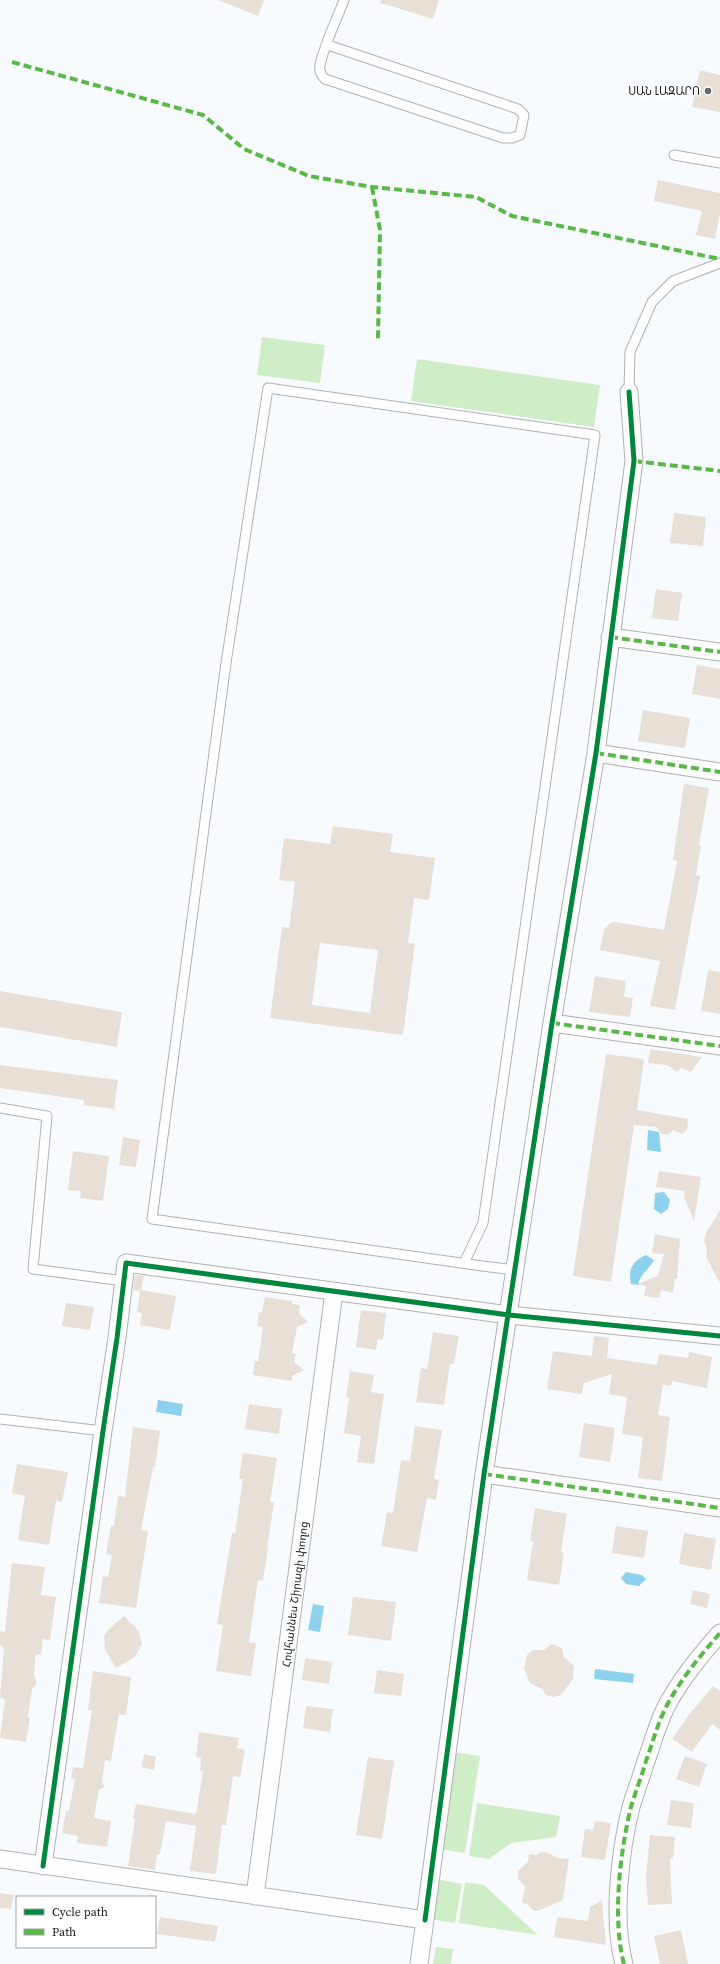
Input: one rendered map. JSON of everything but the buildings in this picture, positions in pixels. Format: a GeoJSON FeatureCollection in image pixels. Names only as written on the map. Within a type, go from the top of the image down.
{"type":"FeatureCollection","features":[{"type":"Feature","properties":{"kind":"street"},"geometry":{"type":"LineString","coordinates":[[419,1964],[484,1474],[552,1022],[596,753],[634,460],[629,392]]}},
{"type":"Feature","properties":{"kind":"street"},"geometry":{"type":"LineString","coordinates":[[610,637],[720,652]]}},
{"type":"Feature","properties":{"kind":"street"},"geometry":{"type":"LineString","coordinates":[[596,753],[720,772]]}},
{"type":"Feature","properties":{"kind":"street"},"geometry":{"type":"LineString","coordinates":[[552,1022],[720,1046]]}},
{"type":"Feature","properties":{"kind":"street"},"geometry":{"type":"LineString","coordinates":[[43,1866],[117,1338],[126,1263],[509,1315],[720,1336]]}},
{"type":"Feature","properties":{"kind":"street","name":"Հովհաննես Շիրազի փողոց"},"geometry":{"type":"LineString","coordinates":[[255,1896],[334,1292]]}},
{"type":"Feature","properties":{"kind":"street"},"geometry":{"type":"LineString","coordinates":[[484,1474],[720,1508]]}},
{"type":"Feature","properties":{"kind":"street"},"geometry":{"type":"LineString","coordinates":[[624,1964],[621,1954],[619,1919],[620,1892],[623,1850],[631,1806],[659,1723],[667,1705],[683,1680],[720,1633]]}},
{"type":"Feature","properties":{"kind":"street"},"geometry":{"type":"LineString","coordinates":[[0,1859],[425,1920]]}},
{"type":"Feature","properties":{"kind":"lane"},"geometry":{"type":"LineString","coordinates":[[328,45],[518,109],[524,115],[520,134],[512,138],[503,138],[325,79],[322,76],[320,66],[344,0]]}},
{"type":"Feature","properties":{"kind":"lane"},"geometry":{"type":"LineString","coordinates":[[674,155],[720,163]]}},
{"type":"Feature","properties":{"kind":"lane"},"geometry":{"type":"LineString","coordinates":[[629,392],[630,352],[652,302],[673,281],[720,263]]}},
{"type":"Feature","properties":{"kind":"lane"},"geometry":{"type":"LineString","coordinates":[[464,1263],[483,1223],[595,435],[268,388],[226,663],[152,1219],[464,1263],[515,1270]]}},
{"type":"Feature","properties":{"kind":"lane"},"geometry":{"type":"LineString","coordinates":[[0,1108],[47,1116],[33,1269],[124,1281]]}},
{"type":"Feature","properties":{"kind":"lane"},"geometry":{"type":"LineString","coordinates":[[0,1419],[103,1431]]}},
{"type":"Feature","properties":{"kind":"green space"},"geometry":{"type":"Polygon","coordinates":[[[262,337],[325,345],[320,383],[257,375],[262,337]]]}},
{"type":"Feature","properties":{"kind":"green space"},"geometry":{"type":"Polygon","coordinates":[[[417,359],[600,385],[594,427],[411,401],[417,359]]]}},
{"type":"Feature","properties":{"kind":"green space"},"geometry":{"type":"Polygon","coordinates":[[[453,1752],[480,1756],[465,1853],[439,1849],[453,1752]]]}},
{"type":"Feature","properties":{"kind":"green space"},"geometry":{"type":"Polygon","coordinates":[[[477,1803],[560,1816],[556,1837],[511,1843],[489,1859],[469,1856],[477,1803]]]}},
{"type":"Feature","properties":{"kind":"green space"},"geometry":{"type":"Polygon","coordinates":[[[435,1879],[462,1884],[455,1923],[429,1919],[435,1879]]]}},
{"type":"Feature","properties":{"kind":"green space"},"geometry":{"type":"Polygon","coordinates":[[[465,1882],[484,1885],[538,1935],[459,1923],[465,1882]]]}},
{"type":"Feature","properties":{"kind":"green space"},"geometry":{"type":"Polygon","coordinates":[[[436,1947],[453,1949],[451,1964],[433,1964],[436,1947]]]}},
{"type":"Feature","properties":{"kind":"water"},"geometry":{"type":"Polygon","coordinates":[[[648,1130],[659,1132],[661,1152],[647,1150],[648,1130]]]}},
{"type":"Feature","properties":{"kind":"water"},"geometry":{"type":"Polygon","coordinates":[[[664,1192],[670,1200],[668,1209],[661,1214],[654,1209],[655,1193],[664,1192]]]}},
{"type":"Feature","properties":{"kind":"water"},"geometry":{"type":"Polygon","coordinates":[[[646,1255],[654,1260],[638,1283],[640,1285],[631,1284],[630,1274],[632,1266],[637,1260],[646,1255]]]}},
{"type":"Feature","properties":{"kind":"water"},"geometry":{"type":"Polygon","coordinates":[[[158,1400],[183,1404],[181,1416],[156,1412],[158,1400]]]}},
{"type":"Feature","properties":{"kind":"water"},"geometry":{"type":"Polygon","coordinates":[[[626,1572],[642,1575],[646,1579],[639,1586],[626,1584],[621,1578],[626,1572]]]}},
{"type":"Feature","properties":{"kind":"water"},"geometry":{"type":"Polygon","coordinates":[[[313,1604],[324,1606],[320,1632],[308,1630],[313,1604]]]}},
{"type":"Feature","properties":{"kind":"water"},"geometry":{"type":"Polygon","coordinates":[[[595,1669],[634,1674],[633,1683],[594,1679],[595,1669]]]}},
{"type":"Feature","properties":{"kind":"marked path"},"geometry":{"type":"LineString","coordinates":[[12,62],[203,115],[244,149],[309,176],[372,187],[476,197],[512,216],[720,259]]}},
{"type":"Feature","properties":{"kind":"marked path"},"geometry":{"type":"LineString","coordinates":[[372,187],[380,230],[378,339]]}},
{"type":"Feature","properties":{"kind":"marked path"},"geometry":{"type":"LineString","coordinates":[[634,461],[720,471]]}},
{"type":"Feature","properties":{"kind":"marked path"},"geometry":{"type":"LineString","coordinates":[[610,637],[720,652]]}},
{"type":"Feature","properties":{"kind":"marked path"},"geometry":{"type":"LineString","coordinates":[[596,753],[720,772]]}},
{"type":"Feature","properties":{"kind":"marked path"},"geometry":{"type":"LineString","coordinates":[[552,1023],[720,1046]]}},
{"type":"Feature","properties":{"kind":"marked path"},"geometry":{"type":"LineString","coordinates":[[484,1474],[720,1508]]}},
{"type":"Feature","properties":{"kind":"marked path"},"geometry":{"type":"LineString","coordinates":[[624,1964],[620,1946],[618,1907],[621,1864],[631,1807],[657,1728],[666,1707],[684,1678],[720,1633]]}},
{"type":"Feature","properties":{"kind":"cycle path"},"geometry":{"type":"LineString","coordinates":[[425,1920],[484,1474],[552,1023],[596,753],[634,461],[629,392]]}},
{"type":"Feature","properties":{"kind":"cycle path"},"geometry":{"type":"LineString","coordinates":[[43,1866],[117,1338],[126,1263],[509,1315],[720,1336]]}},
{"type":"Feature","properties":{"kind":"place","name":"ՍԱՆ ԼԱԶԱՐՈ"},"geometry":{"type":"Point","coordinates":[708,91]}}]}
